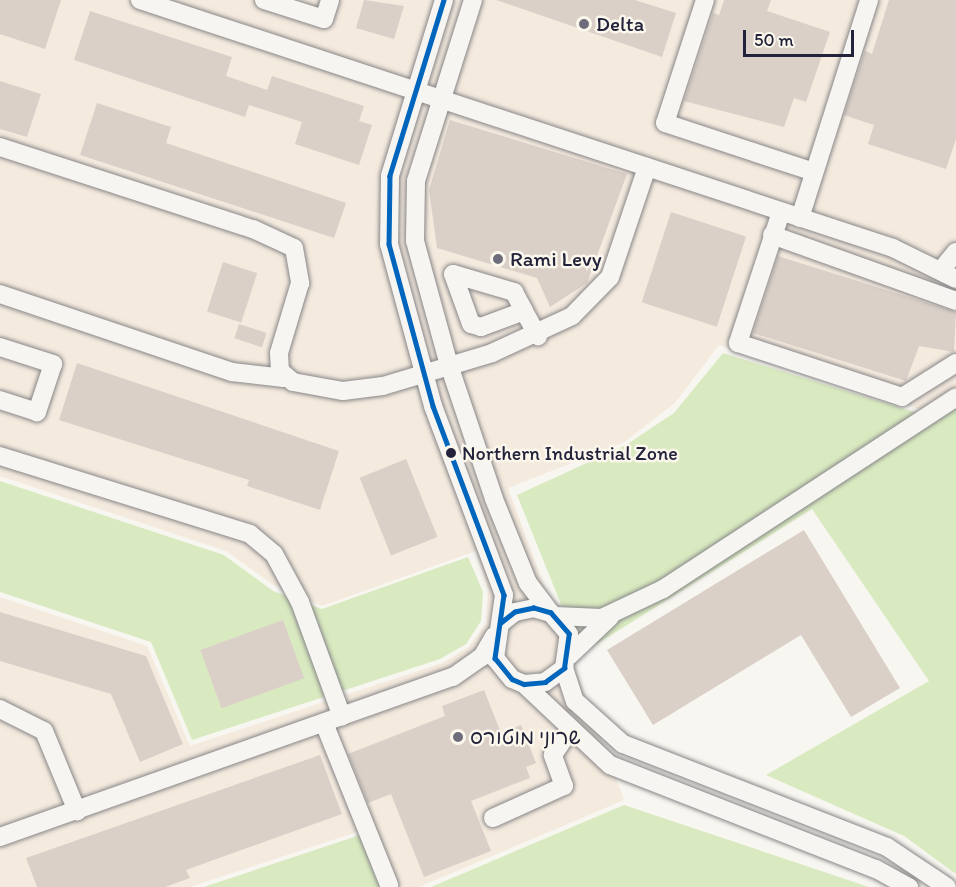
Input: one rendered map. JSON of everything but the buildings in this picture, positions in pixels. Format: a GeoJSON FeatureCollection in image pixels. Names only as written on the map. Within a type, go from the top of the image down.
{"type":"FeatureCollection","features":[{"type":"Feature","properties":{"kind":"street"},"geometry":{"type":"LineString","coordinates":[[140,0],[800,218],[949,274],[956,252]]}},
{"type":"Feature","properties":{"kind":"street"},"geometry":{"type":"LineString","coordinates":[[264,0],[324,19],[330,0]]}},
{"type":"Feature","properties":{"kind":"street"},"geometry":{"type":"LineString","coordinates":[[444,0],[415,91],[386,206],[395,283],[423,374],[504,595],[495,658],[569,731],[632,776],[876,869],[909,887]]}},
{"type":"Feature","properties":{"kind":"street"},"geometry":{"type":"LineString","coordinates":[[472,0],[440,99],[413,206],[422,277],[449,365],[528,583],[568,634],[567,662],[575,701],[623,744],[887,847],[947,887]]}},
{"type":"Feature","properties":{"kind":"street"},"geometry":{"type":"LineString","coordinates":[[705,0],[665,123],[814,172]]}},
{"type":"Feature","properties":{"kind":"street"},"geometry":{"type":"LineString","coordinates":[[800,218],[869,0]]}},
{"type":"Feature","properties":{"kind":"street"},"geometry":{"type":"LineString","coordinates":[[0,147],[276,237],[294,248],[301,272],[278,363],[284,378]]}},
{"type":"Feature","properties":{"kind":"street"},"geometry":{"type":"LineString","coordinates":[[0,294],[232,372],[362,391],[423,374],[538,336],[572,316],[610,277],[647,167]]}},
{"type":"Feature","properties":{"kind":"street"},"geometry":{"type":"LineString","coordinates":[[782,212],[772,235],[738,343],[902,397],[956,363]]}},
{"type":"Feature","properties":{"kind":"street"},"geometry":{"type":"LineString","coordinates":[[772,235],[956,301]]}},
{"type":"Feature","properties":{"kind":"street"},"geometry":{"type":"LineString","coordinates":[[524,311],[538,336]]}},
{"type":"Feature","properties":{"kind":"street"},"geometry":{"type":"LineString","coordinates":[[0,347],[53,364],[37,412],[0,400]]}},
{"type":"Feature","properties":{"kind":"street"},"geometry":{"type":"LineString","coordinates":[[453,677],[482,657],[498,629],[515,612],[534,608],[585,620],[616,612],[705,564],[956,398]]}},
{"type":"Feature","properties":{"kind":"street"},"geometry":{"type":"LineString","coordinates":[[0,456],[250,534],[274,554],[300,602],[333,720],[389,885]]}},
{"type":"Feature","properties":{"kind":"street"},"geometry":{"type":"LineString","coordinates":[[0,837],[453,677],[484,672],[518,681],[545,682],[616,612]]}},
{"type":"Feature","properties":{"kind":"street"},"geometry":{"type":"LineString","coordinates":[[0,709],[44,731],[77,811]]}},
{"type":"Feature","properties":{"kind":"street"},"geometry":{"type":"LineString","coordinates":[[493,818],[564,786],[553,755],[569,731]]}},
{"type":"Feature","properties":{"kind":"shaded area","name":"Northern Industrial Zone"},"geometry":{"type":"Polygon","coordinates":[[[0,0],[956,0],[956,404],[938,415],[719,345],[675,403],[623,443],[508,488],[624,800],[419,887],[386,887],[363,830],[190,887],[0,887],[0,597],[147,646],[190,746],[442,663],[469,647],[486,623],[488,591],[476,551],[322,606],[275,586],[226,551],[0,476],[0,0]]]}},
{"type":"Feature","properties":{"kind":"green space"},"geometry":{"type":"Polygon","coordinates":[[[723,353],[937,419],[956,407],[956,874],[904,836],[766,775],[929,681],[812,509],[581,654],[517,495],[626,445],[674,413],[723,353]]]}},
{"type":"Feature","properties":{"kind":"green space"},"geometry":{"type":"Polygon","coordinates":[[[0,481],[224,555],[273,591],[322,609],[468,557],[483,592],[481,621],[466,644],[440,659],[192,740],[151,642],[0,592],[0,481]]]}},
{"type":"Feature","properties":{"kind":"green space"},"geometry":{"type":"Polygon","coordinates":[[[624,805],[869,887],[431,887],[624,805]]]}},
{"type":"Feature","properties":{"kind":"green space"},"geometry":{"type":"Polygon","coordinates":[[[360,835],[381,887],[204,887],[360,835]]]}},
{"type":"Feature","properties":{"kind":"transit line"},"geometry":{"type":"LineString","coordinates":[[444,0],[390,176],[389,244],[433,406],[504,595],[495,658],[512,679],[524,684],[545,682],[564,668],[569,634],[551,613],[534,608],[515,612],[501,623]]}},
{"type":"Feature","properties":{"kind":"place","name":"Delta"},"geometry":{"type":"Point","coordinates":[584,24]}},
{"type":"Feature","properties":{"kind":"place","name":"Rami Levy"},"geometry":{"type":"Point","coordinates":[498,259]}},
{"type":"Feature","properties":{"kind":"place","name":"Northern Industrial Zone"},"geometry":{"type":"Point","coordinates":[451,453]}},
{"type":"Feature","properties":{"kind":"place","name":"שרוני מוטורס"},"geometry":{"type":"Point","coordinates":[458,737]}}]}
